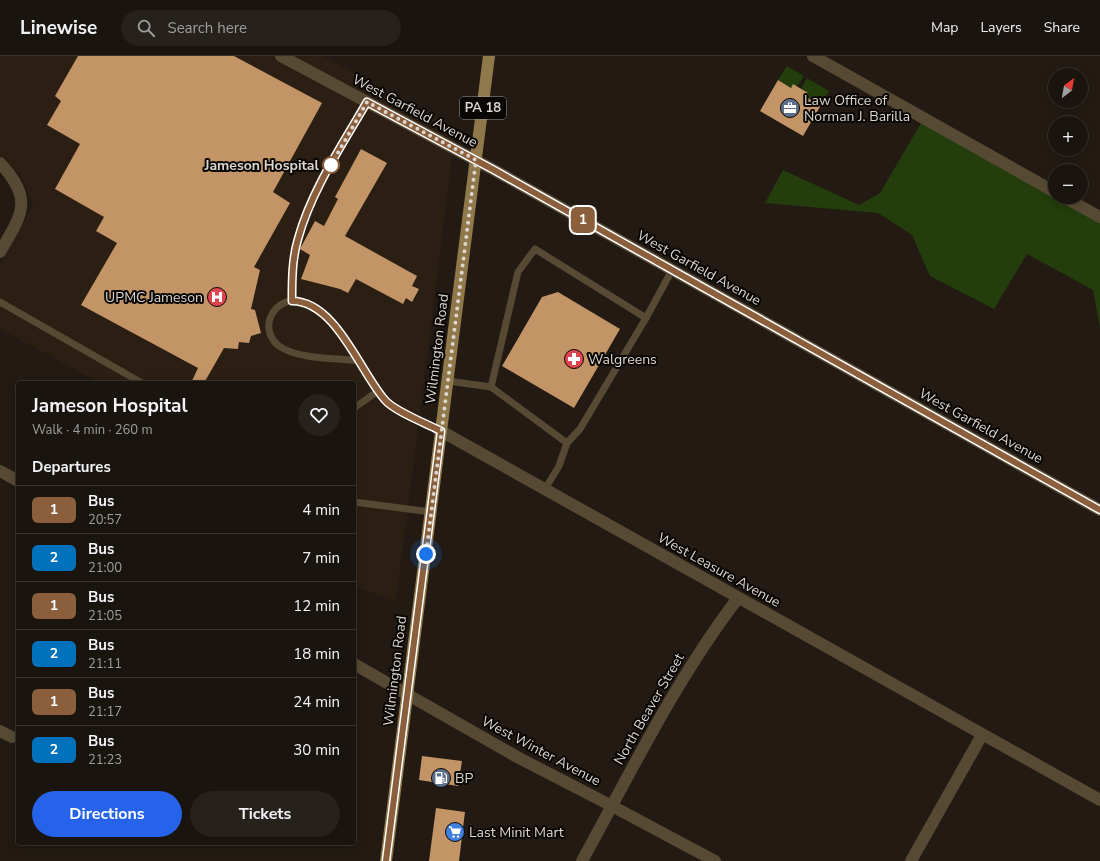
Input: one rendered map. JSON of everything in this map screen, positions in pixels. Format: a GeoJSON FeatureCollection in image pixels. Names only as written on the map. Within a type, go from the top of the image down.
{"type":"FeatureCollection","features":[{"type":"Feature","properties":{"kind":"main road","name":"Wilmington Road"},"geometry":{"type":"LineString","coordinates":[[386,861],[489,56]]}},
{"type":"Feature","properties":{"kind":"street","name":"West Garfield Avenue"},"geometry":{"type":"LineString","coordinates":[[281,56],[476,160],[1100,510]]}},
{"type":"Feature","properties":{"kind":"street"},"geometry":{"type":"LineString","coordinates":[[813,56],[1048,188]]}},
{"type":"Feature","properties":{"kind":"street"},"geometry":{"type":"LineString","coordinates":[[0,163],[14,178],[21,203],[20,218],[0,252]]}},
{"type":"Feature","properties":{"kind":"street"},"geometry":{"type":"LineString","coordinates":[[1077,204],[1100,217]]}},
{"type":"Feature","properties":{"kind":"street","name":"West Leasure Avenue"},"geometry":{"type":"LineString","coordinates":[[441,431],[1100,800]]}},
{"type":"Feature","properties":{"kind":"street"},"geometry":{"type":"LineString","coordinates":[[0,471],[16,480]]}},
{"type":"Feature","properties":{"kind":"street","name":"North Beaver Street"},"geometry":{"type":"LineString","coordinates":[[582,861],[673,696],[697,656],[738,598]]}},
{"type":"Feature","properties":{"kind":"street","name":"West Winter Avenue"},"geometry":{"type":"LineString","coordinates":[[356,665],[519,758],[715,861]]}},
{"type":"Feature","properties":{"kind":"street"},"geometry":{"type":"LineString","coordinates":[[0,731],[15,736]]}},
{"type":"Feature","properties":{"kind":"street"},"geometry":{"type":"LineString","coordinates":[[911,861],[982,735]]}},
{"type":"Feature","properties":{"kind":"lane"},"geometry":{"type":"LineString","coordinates":[[292,301],[292,273],[298,240],[310,206],[367,102]]}},
{"type":"Feature","properties":{"kind":"lane"},"geometry":{"type":"LineString","coordinates":[[491,387],[518,272],[535,250],[646,318]]}},
{"type":"Feature","properties":{"kind":"lane"},"geometry":{"type":"LineString","coordinates":[[545,489],[559,466],[567,443],[580,429],[646,318],[672,270]]}},
{"type":"Feature","properties":{"kind":"lane"},"geometry":{"type":"LineString","coordinates":[[359,361],[296,354],[284,349],[274,342],[269,334],[268,325],[273,313],[279,306],[288,301],[309,304],[319,310],[336,327],[359,361],[385,401],[441,431]]}},
{"type":"Feature","properties":{"kind":"lane"},"geometry":{"type":"LineString","coordinates":[[0,302],[138,381]]}},
{"type":"Feature","properties":{"kind":"lane"},"geometry":{"type":"LineString","coordinates":[[448,381],[491,387],[567,443]]}},
{"type":"Feature","properties":{"kind":"lane"},"geometry":{"type":"LineString","coordinates":[[356,407],[378,391]]}},
{"type":"Feature","properties":{"kind":"lane"},"geometry":{"type":"LineString","coordinates":[[356,502],[431,512]]}},
{"type":"Feature","properties":{"kind":"shaded area","name":"UPMC Jameson"},"geometry":{"type":"Polygon","coordinates":[[[0,56],[323,56],[456,127],[396,602],[356,587],[356,381],[96,381],[0,329],[0,265],[33,205],[22,178],[0,155],[0,56]]]}},
{"type":"Feature","properties":{"kind":"green space"},"geometry":{"type":"Polygon","coordinates":[[[787,66],[804,76],[797,87],[793,85],[791,88],[778,80],[787,66]]]}},
{"type":"Feature","properties":{"kind":"green space"},"geometry":{"type":"Polygon","coordinates":[[[807,78],[829,91],[821,105],[806,97],[801,89],[807,78]]]}},
{"type":"Feature","properties":{"kind":"green space"},"geometry":{"type":"Polygon","coordinates":[[[924,118],[1048,188],[1048,204],[1077,204],[1100,217],[1100,328],[1093,290],[1027,254],[994,309],[930,276],[912,235],[878,213],[765,203],[783,170],[859,205],[880,193],[924,118]]]}},
{"type":"Feature","properties":{"kind":"building"},"geometry":{"type":"Polygon","coordinates":[[[78,56],[234,56],[322,103],[273,192],[290,203],[254,267],[260,270],[251,309],[255,310],[261,333],[251,336],[249,343],[239,342],[238,349],[224,348],[205,381],[192,381],[198,368],[81,305],[117,243],[96,231],[104,217],[55,189],[80,144],[47,125],[61,101],[55,96],[78,56]]]}},
{"type":"Feature","properties":{"kind":"building","name":"Law Office of Norman J. Barilla"},"geometry":{"type":"Polygon","coordinates":[[[778,80],[791,88],[793,84],[808,93],[806,97],[821,105],[803,136],[760,111],[778,80]]]}},
{"type":"Feature","properties":{"kind":"building"},"geometry":{"type":"Polygon","coordinates":[[[361,149],[387,163],[345,236],[417,276],[412,286],[419,289],[412,302],[406,298],[403,304],[356,279],[348,293],[340,289],[301,279],[310,255],[300,249],[315,221],[324,226],[338,199],[335,197],[361,149]]]}},
{"type":"Feature","properties":{"kind":"building","name":"Walgreens"},"geometry":{"type":"Polygon","coordinates":[[[558,292],[620,329],[574,408],[502,366],[542,297],[558,292]]]}},
{"type":"Feature","properties":{"kind":"building"},"geometry":{"type":"Polygon","coordinates":[[[422,756],[462,761],[458,786],[419,780],[422,756]]]}},
{"type":"Feature","properties":{"kind":"building"},"geometry":{"type":"Polygon","coordinates":[[[436,808],[465,812],[459,861],[429,861],[436,808]]]}},
{"type":"Feature","properties":{"kind":"bus line","name":"1"},"geometry":{"type":"LineString","coordinates":[[386,861],[441,431],[385,401],[333,323],[319,310],[309,304],[292,301],[292,273],[298,240],[310,206],[331,165],[367,102],[494,170],[1100,510]]}},
{"type":"Feature","properties":{"kind":"place","name":"Law Office of Norman J. Barilla"},"geometry":{"type":"Point","coordinates":[790,108]}},
{"type":"Feature","properties":{"kind":"place","name":"Jameson Hospital"},"geometry":{"type":"Point","coordinates":[331,165]}},
{"type":"Feature","properties":{"kind":"place","name":"UPMC Jameson"},"geometry":{"type":"Point","coordinates":[217,297]}},
{"type":"Feature","properties":{"kind":"place","name":"Walgreens"},"geometry":{"type":"Point","coordinates":[574,359]}},
{"type":"Feature","properties":{"kind":"place","name":"BP"},"geometry":{"type":"Point","coordinates":[441,778]}},
{"type":"Feature","properties":{"kind":"place","name":"Last Minit Mart"},"geometry":{"type":"Point","coordinates":[455,832]}},
{"type":"Feature","properties":{"kind":"route"},"geometry":{"type":"LineString","coordinates":[[331,165],[367,102],[476,160],[426,554]]}}]}
